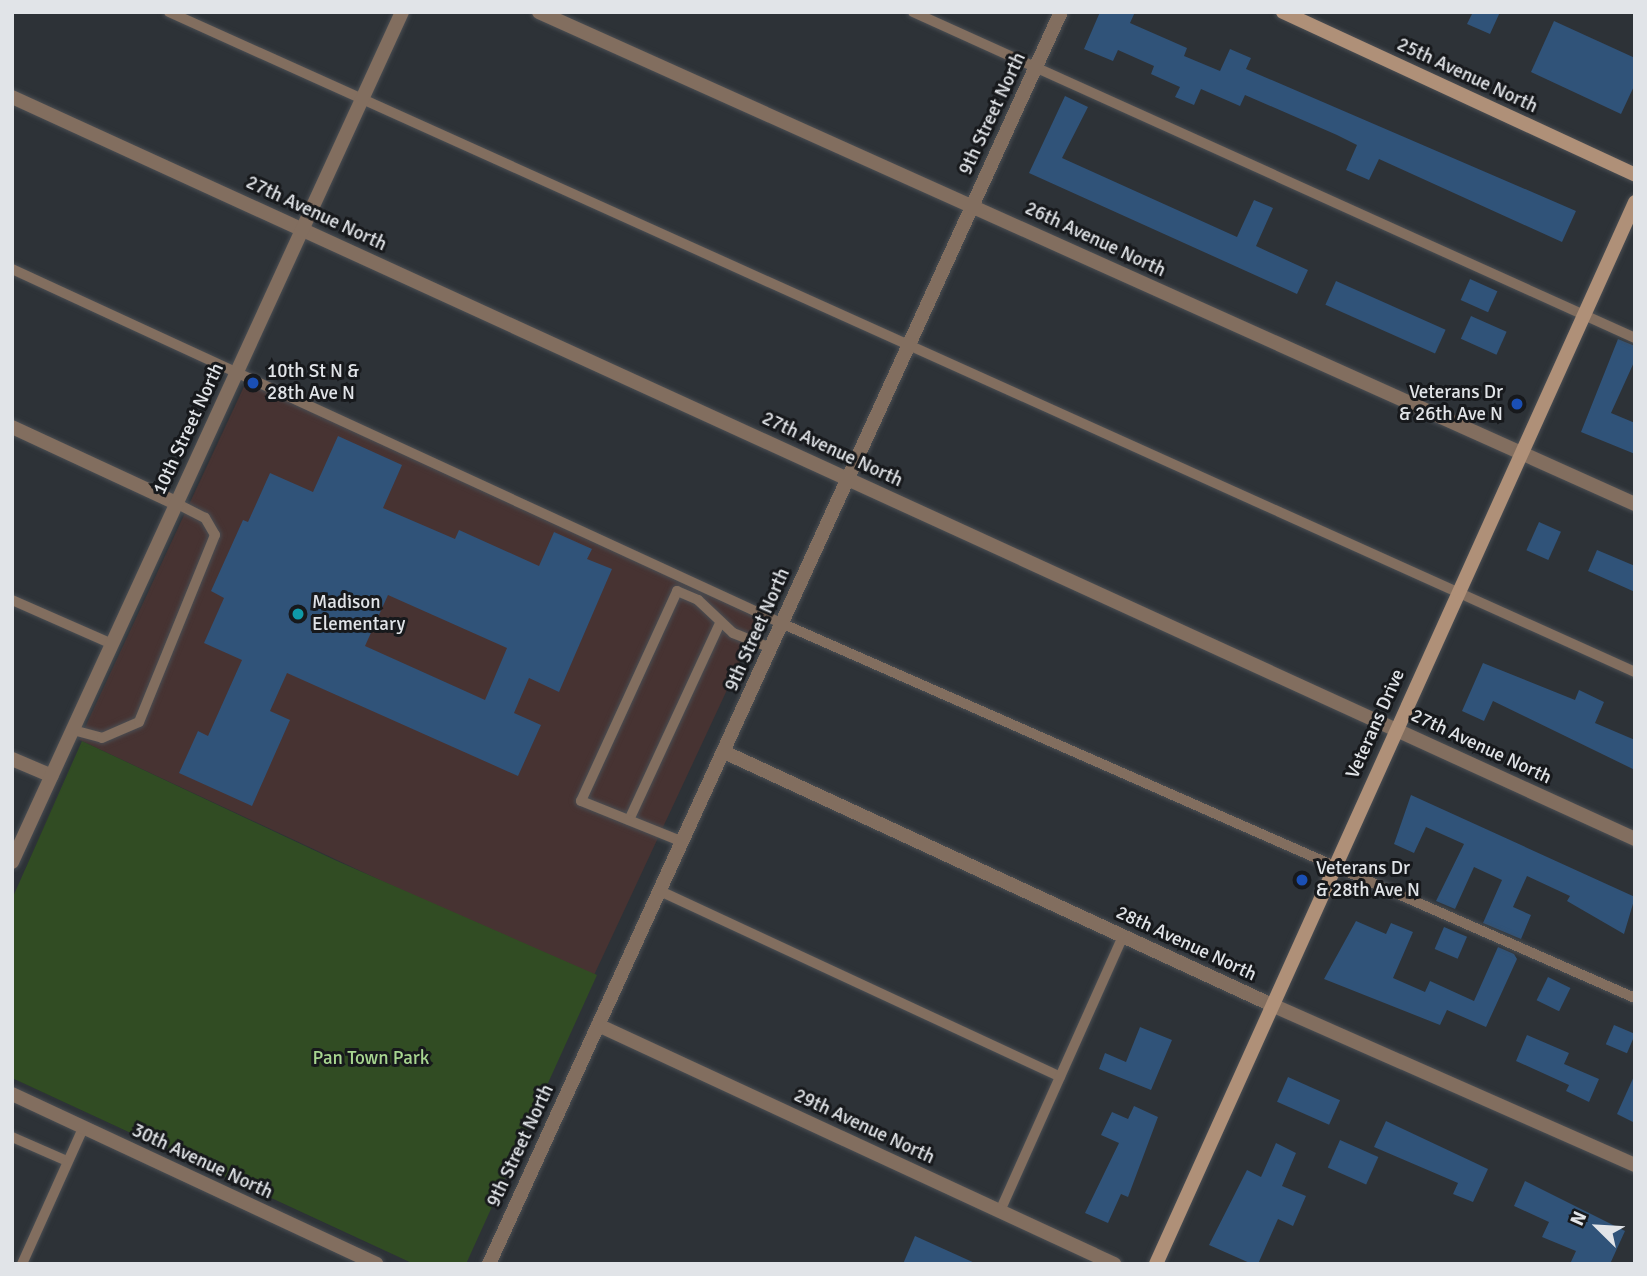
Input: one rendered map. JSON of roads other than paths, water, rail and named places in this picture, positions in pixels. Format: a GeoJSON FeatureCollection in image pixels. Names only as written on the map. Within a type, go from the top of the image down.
{"type":"FeatureCollection","features":[{"type":"Feature","properties":{"kind":"main road","name":"25th Avenue North"},"geometry":{"type":"LineString","coordinates":[[1283,12],[1635,175]]}},
{"type":"Feature","properties":{"kind":"main road","name":"Veterans Drive"},"geometry":{"type":"LineString","coordinates":[[1156,1264],[1395,729],[1635,202]]}},
{"type":"Feature","properties":{"kind":"street","name":"10th Street North"},"geometry":{"type":"LineString","coordinates":[[12,862],[402,12]]}},
{"type":"Feature","properties":{"kind":"street","name":"26th Avenue North"},"geometry":{"type":"LineString","coordinates":[[539,12],[973,205],[1520,455],[1635,504]]}},
{"type":"Feature","properties":{"kind":"street","name":"9th Street North"},"geometry":{"type":"LineString","coordinates":[[489,1264],[1061,12]]}},
{"type":"Feature","properties":{"kind":"street","name":"27th Avenue North"},"geometry":{"type":"LineString","coordinates":[[12,97],[1635,839]]}},
{"type":"Feature","properties":{"kind":"street"},"geometry":{"type":"LineString","coordinates":[[12,427],[176,503]]}},
{"type":"Feature","properties":{"kind":"street","name":"28th Avenue North"},"geometry":{"type":"LineString","coordinates":[[724,752],[1272,1005],[1635,1165]]}},
{"type":"Feature","properties":{"kind":"street"},"geometry":{"type":"LineString","coordinates":[[12,759],[52,776]]}},
{"type":"Feature","properties":{"kind":"street","name":"29th Avenue North"},"geometry":{"type":"LineString","coordinates":[[598,1025],[1114,1264]]}},
{"type":"Feature","properties":{"kind":"street","name":"30th Avenue North"},"geometry":{"type":"LineString","coordinates":[[12,1094],[376,1264]]}},
{"type":"Feature","properties":{"kind":"lane"},"geometry":{"type":"LineString","coordinates":[[169,12],[1635,672]]}},
{"type":"Feature","properties":{"kind":"lane"},"geometry":{"type":"LineString","coordinates":[[914,12],[1635,338]]}},
{"type":"Feature","properties":{"kind":"lane"},"geometry":{"type":"LineString","coordinates":[[12,269],[781,623],[1635,998]]}},
{"type":"Feature","properties":{"kind":"lane"},"geometry":{"type":"LineString","coordinates":[[73,730],[102,738],[139,722],[215,535],[205,518],[176,503]]}},
{"type":"Feature","properties":{"kind":"lane"},"geometry":{"type":"LineString","coordinates":[[682,842],[581,801],[677,591],[698,600],[720,623],[771,648]]}},
{"type":"Feature","properties":{"kind":"lane"},"geometry":{"type":"LineString","coordinates":[[12,600],[112,644]]}},
{"type":"Feature","properties":{"kind":"lane"},"geometry":{"type":"LineString","coordinates":[[629,820],[720,623]]}},
{"type":"Feature","properties":{"kind":"lane"},"geometry":{"type":"LineString","coordinates":[[660,891],[1060,1077]]}},
{"type":"Feature","properties":{"kind":"lane"},"geometry":{"type":"LineString","coordinates":[[1000,1211],[1123,936]]}},
{"type":"Feature","properties":{"kind":"lane"},"geometry":{"type":"LineString","coordinates":[[22,1264],[83,1128]]}},
{"type":"Feature","properties":{"kind":"lane"},"geometry":{"type":"LineString","coordinates":[[12,1137],[67,1161]]}},
{"type":"Feature","properties":{"kind":"place","name":"10th St N & 28th Ave N"},"geometry":{"type":"Point","coordinates":[253,383]}},
{"type":"Feature","properties":{"kind":"place","name":"Veterans Dr & 26th Ave N"},"geometry":{"type":"Point","coordinates":[1517,404]}},
{"type":"Feature","properties":{"kind":"place","name":"Madison Elementary"},"geometry":{"type":"Point","coordinates":[298,614]}},
{"type":"Feature","properties":{"kind":"place","name":"Veterans Dr & 28th Ave N"},"geometry":{"type":"Point","coordinates":[1302,880]}},
{"type":"Feature","properties":{"kind":"park label","name":"Pan Town Park"},"geometry":{"type":"Point","coordinates":[371,1059]}}]}
